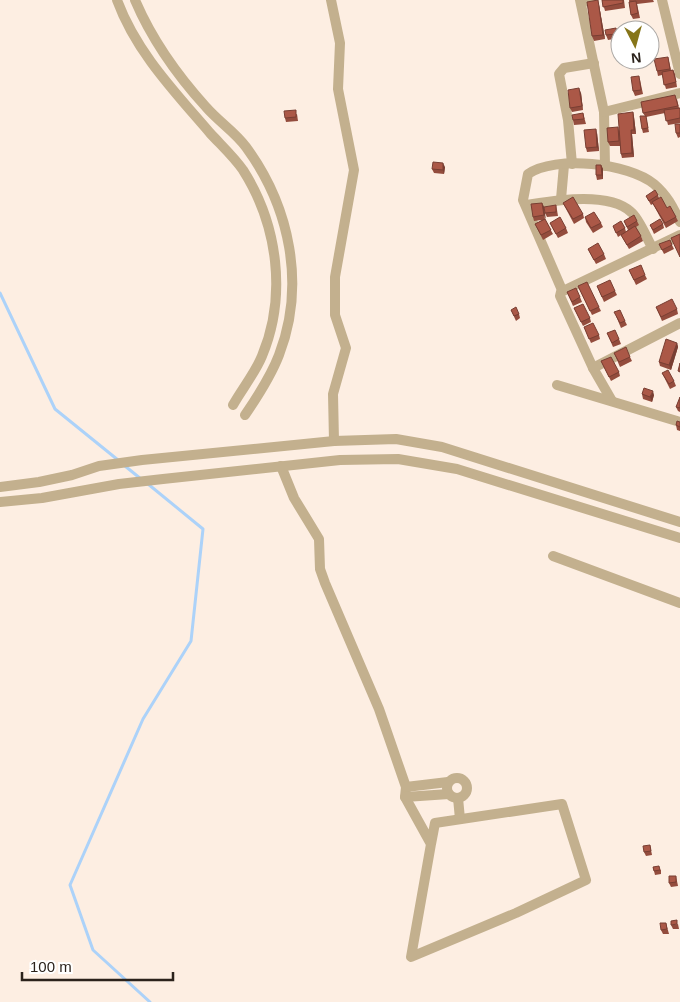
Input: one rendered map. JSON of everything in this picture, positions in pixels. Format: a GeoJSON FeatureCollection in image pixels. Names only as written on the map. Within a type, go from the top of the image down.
{"type":"FeatureCollection","features":[{"type":"Feature","properties":{"kind":"street"},"geometry":{"type":"LineString","coordinates":[[117,0],[136,41],[163,78],[242,169],[264,211],[272,241],[277,277],[273,321],[262,357],[233,405]]}},
{"type":"Feature","properties":{"kind":"street"},"geometry":{"type":"LineString","coordinates":[[135,0],[156,43],[183,81],[207,109],[245,145],[262,172],[282,213],[290,244],[292,280],[289,324],[279,356],[261,392],[245,415]]}},
{"type":"Feature","properties":{"kind":"street"},"geometry":{"type":"LineString","coordinates":[[332,0],[340,43],[338,89],[354,170],[335,277],[335,315],[346,348],[333,394],[334,441]]}},
{"type":"Feature","properties":{"kind":"street"},"geometry":{"type":"LineString","coordinates":[[662,0],[680,74]]}},
{"type":"Feature","properties":{"kind":"street"},"geometry":{"type":"LineString","coordinates":[[584,1],[604,112],[605,166]]}},
{"type":"Feature","properties":{"kind":"street"},"geometry":{"type":"LineString","coordinates":[[561,199],[568,164],[568,120],[559,74],[564,68],[594,63]]}},
{"type":"Feature","properties":{"kind":"street"},"geometry":{"type":"LineString","coordinates":[[604,112],[680,93]]}},
{"type":"Feature","properties":{"kind":"street"},"geometry":{"type":"LineString","coordinates":[[612,401],[593,368],[560,296],[562,290],[523,200],[528,174],[537,168],[568,164],[605,166],[630,172],[652,183],[669,199],[680,222]]}},
{"type":"Feature","properties":{"kind":"street"},"geometry":{"type":"LineString","coordinates":[[526,205],[571,197],[612,202],[631,212],[653,248]]}},
{"type":"Feature","properties":{"kind":"street"},"geometry":{"type":"LineString","coordinates":[[562,290],[680,235]]}},
{"type":"Feature","properties":{"kind":"street"},"geometry":{"type":"LineString","coordinates":[[593,368],[680,323]]}},
{"type":"Feature","properties":{"kind":"street"},"geometry":{"type":"LineString","coordinates":[[557,385],[680,422]]}},
{"type":"Feature","properties":{"kind":"street"},"geometry":{"type":"LineString","coordinates":[[0,486],[39,482],[98,466],[142,460],[334,441],[396,439],[426,443],[680,522]]}},
{"type":"Feature","properties":{"kind":"street"},"geometry":{"type":"LineString","coordinates":[[0,502],[42,498],[119,484],[281,466],[340,460],[398,459],[458,469],[680,538]]}},
{"type":"Feature","properties":{"kind":"street"},"geometry":{"type":"LineString","coordinates":[[281,466],[294,498],[319,539],[320,568],[325,583],[379,709],[406,792],[431,844]]}},
{"type":"Feature","properties":{"kind":"street"},"geometry":{"type":"LineString","coordinates":[[553,556],[680,602]]}},
{"type":"Feature","properties":{"kind":"street"},"geometry":{"type":"LineString","coordinates":[[458,778],[466,783],[466,793],[453,796],[406,792],[458,778]]}},
{"type":"Feature","properties":{"kind":"street"},"geometry":{"type":"LineString","coordinates":[[448,782],[446,788],[453,796],[460,819]]}},
{"type":"Feature","properties":{"kind":"street"},"geometry":{"type":"LineString","coordinates":[[562,804],[586,880],[516,913],[411,957],[431,844],[435,823],[562,804]]}},
{"type":"Feature","properties":{"kind":"building"},"geometry":{"type":"Polygon","coordinates":[[[598,0],[603,35],[592,36],[587,2],[598,0]]]}},
{"type":"Feature","properties":{"kind":"building"},"geometry":{"type":"Polygon","coordinates":[[[602,0],[623,0],[623,3],[603,7],[602,0]]]}},
{"type":"Feature","properties":{"kind":"building"},"geometry":{"type":"Polygon","coordinates":[[[636,1],[638,13],[631,15],[629,2],[636,1]]]}},
{"type":"Feature","properties":{"kind":"building"},"geometry":{"type":"Polygon","coordinates":[[[610,29],[610,35],[606,35],[605,30],[610,29]]]}},
{"type":"Feature","properties":{"kind":"building"},"geometry":{"type":"Polygon","coordinates":[[[668,57],[670,69],[657,71],[660,70],[660,58],[668,57]]]}},
{"type":"Feature","properties":{"kind":"building"},"geometry":{"type":"Polygon","coordinates":[[[673,70],[676,82],[664,85],[662,72],[673,70]]]}},
{"type":"Feature","properties":{"kind":"building"},"geometry":{"type":"Polygon","coordinates":[[[639,76],[641,90],[633,91],[631,77],[639,76]]]}},
{"type":"Feature","properties":{"kind":"building"},"geometry":{"type":"Polygon","coordinates":[[[579,88],[582,106],[570,108],[568,90],[579,88]]]}},
{"type":"Feature","properties":{"kind":"building"},"geometry":{"type":"Polygon","coordinates":[[[675,95],[678,106],[643,113],[641,102],[675,95]]]}},
{"type":"Feature","properties":{"kind":"building"},"geometry":{"type":"Polygon","coordinates":[[[680,108],[680,118],[666,121],[664,110],[680,108]]]}},
{"type":"Feature","properties":{"kind":"building"},"geometry":{"type":"Polygon","coordinates":[[[296,110],[296,117],[285,118],[284,111],[296,110]]]}},
{"type":"Feature","properties":{"kind":"building"},"geometry":{"type":"Polygon","coordinates":[[[633,112],[634,130],[631,130],[632,153],[621,154],[618,114],[633,112]]]}},
{"type":"Feature","properties":{"kind":"building"},"geometry":{"type":"Polygon","coordinates":[[[583,113],[584,119],[573,120],[572,115],[583,113]]]}},
{"type":"Feature","properties":{"kind":"building"},"geometry":{"type":"Polygon","coordinates":[[[640,116],[646,116],[648,128],[642,129],[640,116]]]}},
{"type":"Feature","properties":{"kind":"building"},"geometry":{"type":"Polygon","coordinates":[[[675,124],[680,124],[680,133],[676,133],[675,124]]]}},
{"type":"Feature","properties":{"kind":"building"},"geometry":{"type":"Polygon","coordinates":[[[618,127],[619,141],[608,142],[607,128],[618,127]]]}},
{"type":"Feature","properties":{"kind":"building"},"geometry":{"type":"Polygon","coordinates":[[[596,129],[597,147],[586,148],[584,130],[596,129]]]}},
{"type":"Feature","properties":{"kind":"building"},"geometry":{"type":"Polygon","coordinates":[[[433,162],[443,163],[443,170],[432,169],[433,162]]]}},
{"type":"Feature","properties":{"kind":"building"},"geometry":{"type":"Polygon","coordinates":[[[596,165],[601,165],[602,175],[596,175],[596,165]]]}},
{"type":"Feature","properties":{"kind":"building"},"geometry":{"type":"Polygon","coordinates":[[[655,190],[658,195],[649,201],[646,196],[655,190]]]}},
{"type":"Feature","properties":{"kind":"building"},"geometry":{"type":"Polygon","coordinates":[[[573,197],[583,214],[573,219],[563,203],[573,197]]]}},
{"type":"Feature","properties":{"kind":"building"},"geometry":{"type":"Polygon","coordinates":[[[661,197],[667,208],[670,206],[676,217],[665,223],[652,202],[661,197]]]}},
{"type":"Feature","properties":{"kind":"building"},"geometry":{"type":"Polygon","coordinates":[[[542,203],[544,215],[533,217],[531,204],[542,203]]]}},
{"type":"Feature","properties":{"kind":"building"},"geometry":{"type":"Polygon","coordinates":[[[556,205],[556,212],[545,213],[544,207],[556,205]]]}},
{"type":"Feature","properties":{"kind":"building"},"geometry":{"type":"Polygon","coordinates":[[[594,212],[601,223],[591,228],[585,217],[594,212]]]}},
{"type":"Feature","properties":{"kind":"building"},"geometry":{"type":"Polygon","coordinates":[[[634,215],[637,221],[627,227],[624,221],[634,215]]]}},
{"type":"Feature","properties":{"kind":"building"},"geometry":{"type":"Polygon","coordinates":[[[560,217],[566,228],[556,234],[550,223],[560,217]]]}},
{"type":"Feature","properties":{"kind":"building"},"geometry":{"type":"Polygon","coordinates":[[[545,219],[551,230],[541,235],[535,224],[545,219]]]}},
{"type":"Feature","properties":{"kind":"building"},"geometry":{"type":"Polygon","coordinates":[[[660,219],[663,224],[653,230],[650,225],[660,219]]]}},
{"type":"Feature","properties":{"kind":"building"},"geometry":{"type":"Polygon","coordinates":[[[621,221],[625,228],[616,233],[613,226],[621,221]]]}},
{"type":"Feature","properties":{"kind":"building"},"geometry":{"type":"Polygon","coordinates":[[[635,226],[641,236],[627,245],[621,235],[635,226]]]}},
{"type":"Feature","properties":{"kind":"building"},"geometry":{"type":"Polygon","coordinates":[[[680,234],[680,257],[671,238],[680,234]]]}},
{"type":"Feature","properties":{"kind":"building"},"geometry":{"type":"Polygon","coordinates":[[[670,240],[672,245],[662,250],[659,244],[670,240]]]}},
{"type":"Feature","properties":{"kind":"building"},"geometry":{"type":"Polygon","coordinates":[[[598,243],[604,254],[594,260],[588,249],[598,243]]]}},
{"type":"Feature","properties":{"kind":"building"},"geometry":{"type":"Polygon","coordinates":[[[641,265],[645,275],[634,280],[629,270],[641,265]]]}},
{"type":"Feature","properties":{"kind":"building"},"geometry":{"type":"Polygon","coordinates":[[[610,280],[615,291],[602,297],[597,286],[610,280]]]}},
{"type":"Feature","properties":{"kind":"building"},"geometry":{"type":"Polygon","coordinates":[[[587,282],[599,307],[590,311],[578,286],[587,282]]]}},
{"type":"Feature","properties":{"kind":"building"},"geometry":{"type":"Polygon","coordinates":[[[576,288],[580,297],[572,302],[567,292],[576,288]]]}},
{"type":"Feature","properties":{"kind":"building"},"geometry":{"type":"Polygon","coordinates":[[[672,299],[677,309],[661,317],[656,307],[672,299]]]}},
{"type":"Feature","properties":{"kind":"building"},"geometry":{"type":"Polygon","coordinates":[[[583,304],[590,318],[581,322],[574,308],[583,304]]]}},
{"type":"Feature","properties":{"kind":"building"},"geometry":{"type":"Polygon","coordinates":[[[516,307],[519,314],[514,316],[511,310],[516,307]]]}},
{"type":"Feature","properties":{"kind":"building"},"geometry":{"type":"Polygon","coordinates":[[[620,310],[625,321],[620,323],[614,312],[620,310]]]}},
{"type":"Feature","properties":{"kind":"building"},"geometry":{"type":"Polygon","coordinates":[[[593,323],[599,335],[589,339],[584,327],[593,323]]]}},
{"type":"Feature","properties":{"kind":"building"},"geometry":{"type":"Polygon","coordinates":[[[615,330],[619,339],[612,343],[607,333],[615,330]]]}},
{"type":"Feature","properties":{"kind":"building"},"geometry":{"type":"Polygon","coordinates":[[[666,339],[677,343],[669,365],[659,362],[666,339]]]}},
{"type":"Feature","properties":{"kind":"building"},"geometry":{"type":"Polygon","coordinates":[[[626,347],[630,357],[619,362],[614,353],[626,347]]]}},
{"type":"Feature","properties":{"kind":"building"},"geometry":{"type":"Polygon","coordinates":[[[611,357],[619,372],[609,377],[601,361],[611,357]]]}},
{"type":"Feature","properties":{"kind":"building"},"geometry":{"type":"Polygon","coordinates":[[[668,370],[674,381],[669,384],[662,373],[668,370]]]}},
{"type":"Feature","properties":{"kind":"building"},"geometry":{"type":"Polygon","coordinates":[[[644,388],[653,391],[650,397],[642,394],[644,388]]]}},
{"type":"Feature","properties":{"kind":"building"},"geometry":{"type":"Polygon","coordinates":[[[680,397],[680,408],[676,407],[680,397]]]}},
{"type":"Feature","properties":{"kind":"building"},"geometry":{"type":"Polygon","coordinates":[[[677,421],[680,422],[680,427],[676,425],[677,421]]]}},
{"type":"Feature","properties":{"kind":"building"},"geometry":{"type":"Polygon","coordinates":[[[650,845],[651,851],[644,852],[643,846],[650,845]]]}},
{"type":"Feature","properties":{"kind":"building"},"geometry":{"type":"Polygon","coordinates":[[[659,866],[660,870],[654,871],[653,867],[659,866]]]}},
{"type":"Feature","properties":{"kind":"building"},"geometry":{"type":"Polygon","coordinates":[[[669,876],[676,876],[676,882],[669,883],[669,876]]]}},
{"type":"Feature","properties":{"kind":"building"},"geometry":{"type":"Polygon","coordinates":[[[677,920],[677,924],[671,925],[671,921],[677,920]]]}},
{"type":"Feature","properties":{"kind":"building"},"geometry":{"type":"Polygon","coordinates":[[[660,923],[666,923],[667,929],[661,930],[660,923]]]}},
{"type":"Feature","properties":{"kind":"waterway"},"geometry":{"type":"LineString","coordinates":[[0,293],[55,409],[118,460]]}},
{"type":"Feature","properties":{"kind":"waterway"},"geometry":{"type":"LineString","coordinates":[[125,466],[141,479]]}},
{"type":"Feature","properties":{"kind":"waterway"},"geometry":{"type":"LineString","coordinates":[[148,484],[203,529],[191,641],[143,719],[70,885],[93,950],[150,1002]]}}]}
